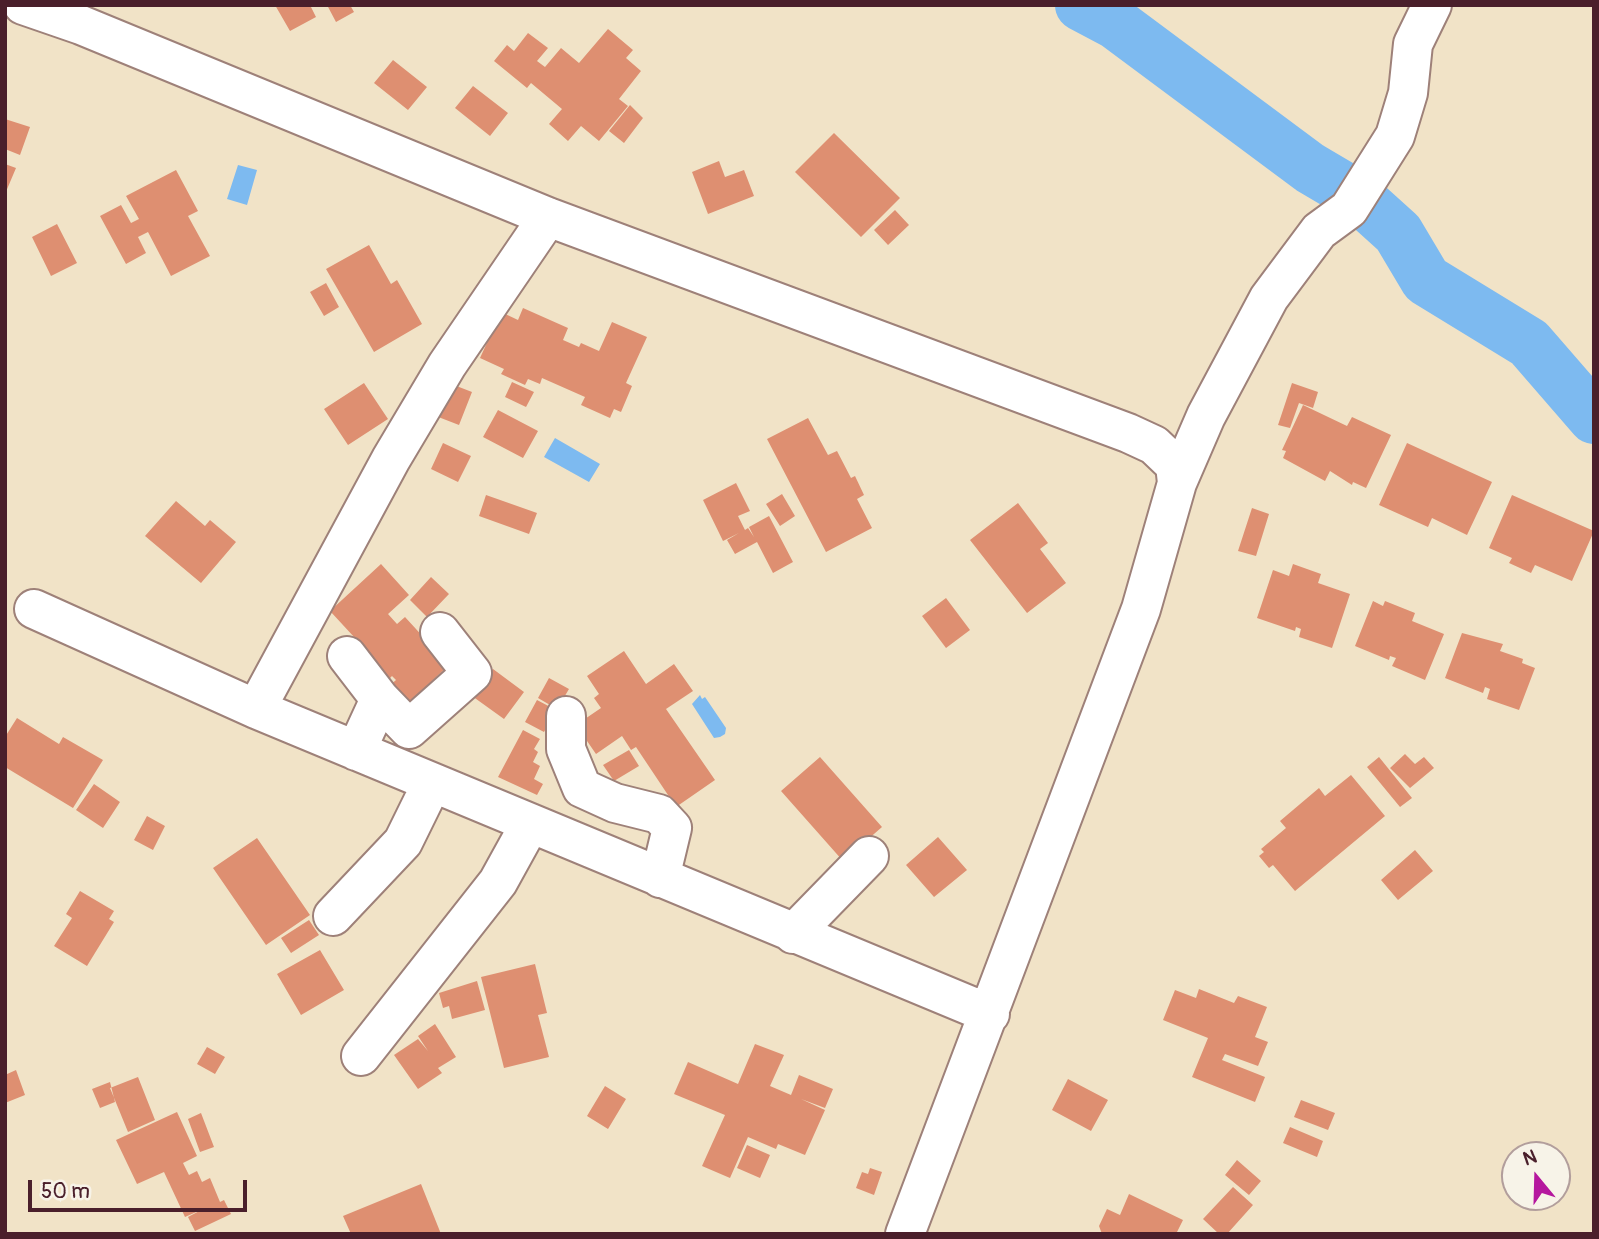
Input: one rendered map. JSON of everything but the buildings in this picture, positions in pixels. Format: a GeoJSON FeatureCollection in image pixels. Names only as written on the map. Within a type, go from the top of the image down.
{"type":"FeatureCollection","features":[{"type":"Feature","properties":{"kind":"street"},"geometry":{"type":"LineString","coordinates":[[23,5],[81,25],[548,217],[1128,433],[1167,454],[1175,465],[1177,483]]}},
{"type":"Feature","properties":{"kind":"street"},"geometry":{"type":"LineString","coordinates":[[905,1234],[1141,609],[1177,483],[1206,416],[1269,298],[1319,231],[1349,209],[1395,136],[1408,93],[1413,44],[1432,5]]}},
{"type":"Feature","properties":{"kind":"street"},"geometry":{"type":"LineString","coordinates":[[256,709],[391,459],[440,376],[548,217]]}},
{"type":"Feature","properties":{"kind":"street"},"geometry":{"type":"LineString","coordinates":[[34,609],[256,709],[990,1014]]}},
{"type":"Feature","properties":{"kind":"street"},"geometry":{"type":"LineString","coordinates":[[347,656],[380,699],[409,729],[472,673],[440,632]]}},
{"type":"Feature","properties":{"kind":"street"},"geometry":{"type":"LineString","coordinates":[[356,751],[380,699]]}},
{"type":"Feature","properties":{"kind":"street"},"geometry":{"type":"LineString","coordinates":[[566,716],[566,749],[582,788],[615,803],[659,814],[672,828],[660,878]]}},
{"type":"Feature","properties":{"kind":"street"},"geometry":{"type":"LineString","coordinates":[[333,916],[403,842],[432,783]]}},
{"type":"Feature","properties":{"kind":"street"},"geometry":{"type":"LineString","coordinates":[[361,1056],[498,882],[530,824]]}},
{"type":"Feature","properties":{"kind":"street"},"geometry":{"type":"LineString","coordinates":[[793,934],[869,856]]}},
{"type":"Feature","properties":{"kind":"water"},"geometry":{"type":"Polygon","coordinates":[[[238,165],[257,170],[247,205],[227,199],[238,165]]]}},
{"type":"Feature","properties":{"kind":"water"},"geometry":{"type":"Polygon","coordinates":[[[555,438],[600,464],[589,482],[544,457],[555,438]]]}},
{"type":"Feature","properties":{"kind":"water"},"geometry":{"type":"Polygon","coordinates":[[[700,695],[702,699],[705,697],[726,728],[725,734],[720,737],[714,738],[692,704],[700,695]]]}},
{"type":"Feature","properties":{"kind":"waterway"},"geometry":{"type":"LineString","coordinates":[[1081,5],[1115,23],[1310,168],[1349,191]]}},
{"type":"Feature","properties":{"kind":"waterway"},"geometry":{"type":"LineString","coordinates":[[1367,205],[1398,233],[1426,280],[1529,343],[1594,418]]}}]}
